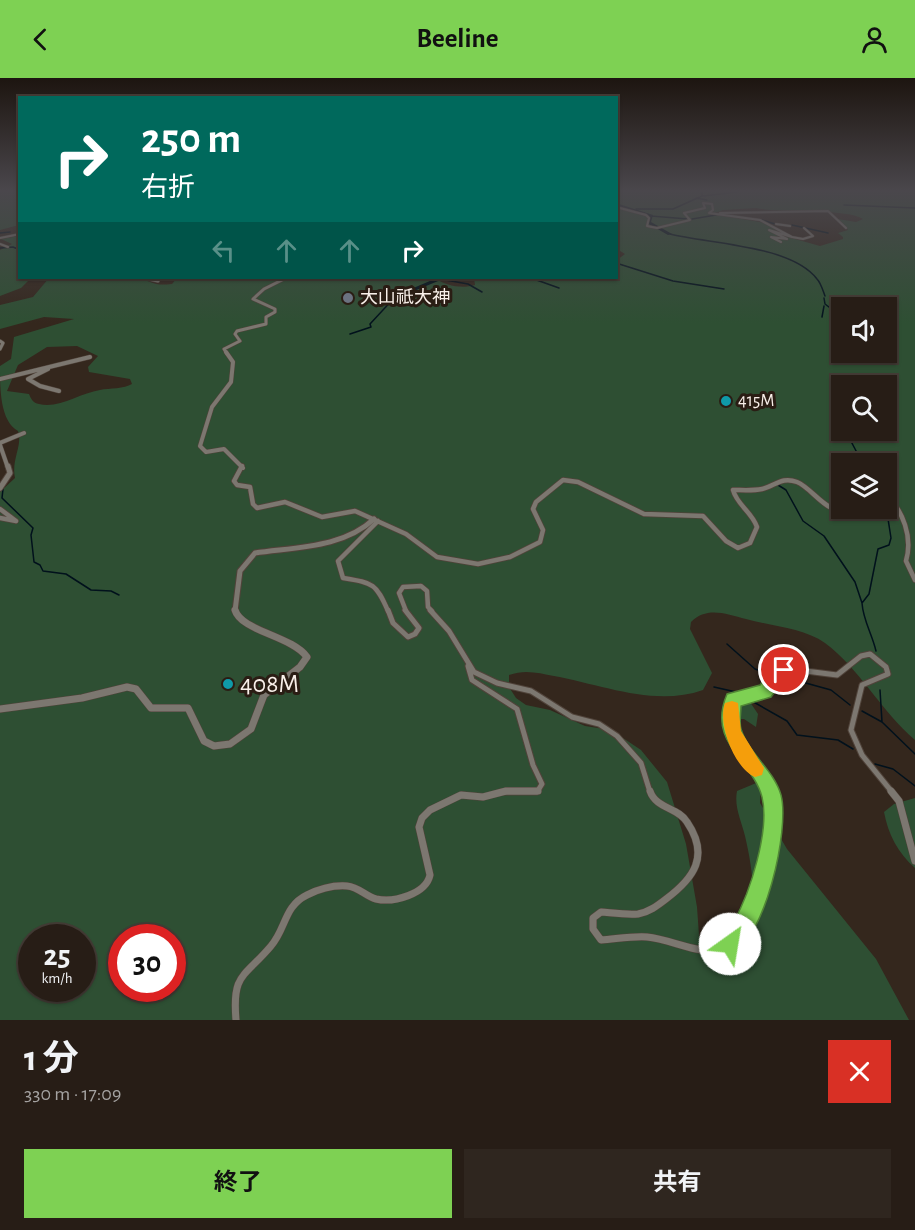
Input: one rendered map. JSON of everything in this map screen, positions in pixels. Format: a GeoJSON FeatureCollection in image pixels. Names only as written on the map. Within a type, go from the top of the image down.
{"type":"FeatureCollection","features":[{"type":"Feature","properties":{"kind":"street"},"geometry":{"type":"LineString","coordinates":[[0,238],[15,235]]}},
{"type":"Feature","properties":{"kind":"street"},"geometry":{"type":"LineString","coordinates":[[779,235],[787,239],[771,237],[781,242]]}},
{"type":"Feature","properties":{"kind":"street"},"geometry":{"type":"LineString","coordinates":[[785,235],[802,239],[812,235]]}},
{"type":"Feature","properties":{"kind":"street"},"geometry":{"type":"LineString","coordinates":[[0,244],[7,247],[0,249]]}},
{"type":"Feature","properties":{"kind":"street"},"geometry":{"type":"LineString","coordinates":[[148,279],[158,282]]}},
{"type":"Feature","properties":{"kind":"street"},"geometry":{"type":"LineString","coordinates":[[284,279],[264,289],[253,298],[275,309],[265,318],[266,324],[237,332],[240,341],[224,349],[233,362],[231,382],[212,407],[200,446],[206,452],[224,448],[239,462],[243,467],[234,481],[237,485],[250,486],[253,504],[257,508],[285,502],[322,517],[350,511],[406,534],[437,557],[478,564],[510,556],[540,542],[543,530],[533,509],[545,493],[563,480],[578,482],[644,514],[703,516],[726,540],[738,548],[750,543],[757,526],[737,500],[733,489],[763,489],[770,481],[787,480],[805,487],[813,497],[831,507]]}},
{"type":"Feature","properties":{"kind":"street"},"geometry":{"type":"LineString","coordinates":[[0,340],[3,343],[0,349]]}},
{"type":"Feature","properties":{"kind":"street"},"geometry":{"type":"LineString","coordinates":[[0,379],[90,357]]}},
{"type":"Feature","properties":{"kind":"street"},"geometry":{"type":"LineString","coordinates":[[55,365],[28,379],[40,386],[59,391]]}},
{"type":"Feature","properties":{"kind":"street"},"geometry":{"type":"LineString","coordinates":[[0,488],[10,473],[0,444],[24,433]]}},
{"type":"Feature","properties":{"kind":"street"},"geometry":{"type":"LineString","coordinates":[[897,505],[910,548],[906,561],[915,580]]}},
{"type":"Feature","properties":{"kind":"street"},"geometry":{"type":"LineString","coordinates":[[0,509],[16,521],[0,518]]}},
{"type":"Feature","properties":{"kind":"street"},"geometry":{"type":"LineString","coordinates":[[236,1020],[234,999],[236,984],[252,963],[271,948],[293,904],[318,890],[345,886],[356,887],[378,899],[418,891],[426,887],[430,877],[428,857],[418,838],[419,825],[423,816],[440,804],[466,794],[485,797],[501,792],[537,792],[542,784],[533,765],[517,709],[472,680],[468,666],[449,631],[428,607],[427,591],[421,586],[403,587],[399,593],[404,608],[419,628],[415,634],[408,637],[393,623],[379,589],[370,584],[343,578],[338,568],[338,561],[376,520]]}},
{"type":"Feature","properties":{"kind":"street"},"geometry":{"type":"LineString","coordinates":[[0,709],[82,698],[116,689],[132,688],[151,708],[188,708],[208,743],[214,746],[230,744],[251,729],[264,694],[300,667],[307,657],[300,648],[249,625],[235,613],[242,566],[249,556],[255,553],[348,538],[376,520]]}},
{"type":"Feature","properties":{"kind":"street"},"geometry":{"type":"LineString","coordinates":[[468,666],[474,672],[497,683],[531,691],[572,717],[599,724],[617,736],[641,763],[651,795],[659,804],[680,813],[695,837],[698,856],[696,869],[687,883],[651,910],[637,914],[600,912],[593,918],[593,929],[601,940],[646,937],[716,951],[730,944],[741,930],[760,890],[768,863],[772,810],[771,796],[764,780],[739,745],[731,728],[733,700],[765,692],[780,673],[790,669],[837,675],[861,656],[870,654],[886,667],[888,674],[862,685],[851,730],[862,755],[899,801],[915,861]]}},
{"type":"Feature","properties":{"kind":"green space"},"geometry":{"type":"Polygon","coordinates":[[[618,235],[785,235],[820,246],[843,239],[840,235],[915,235],[915,740],[848,664],[825,643],[797,631],[724,614],[704,614],[691,622],[690,629],[712,673],[703,690],[685,695],[648,695],[537,673],[521,672],[509,675],[509,687],[516,698],[526,705],[550,710],[585,726],[611,730],[641,750],[667,782],[686,844],[697,907],[699,935],[705,957],[717,963],[732,953],[743,940],[749,924],[753,889],[749,853],[736,797],[737,791],[761,781],[760,803],[787,849],[876,959],[909,1020],[0,1020],[0,492],[15,478],[14,465],[19,437],[18,431],[12,426],[4,412],[0,366],[11,359],[14,337],[74,319],[44,317],[0,329],[0,305],[33,297],[48,279],[143,279],[157,284],[172,284],[176,279],[436,279],[449,285],[465,287],[475,285],[474,279],[618,279],[618,259],[625,254],[618,250],[618,235]],[[77,346],[47,347],[18,365],[7,391],[29,394],[35,403],[47,405],[62,403],[104,389],[121,388],[132,384],[130,379],[89,372],[88,367],[98,356],[77,346]]]}},
{"type":"Feature","properties":{"kind":"green space"},"geometry":{"type":"Polygon","coordinates":[[[18,236],[18,279],[30,279],[21,288],[0,296],[0,250],[12,244],[1,239],[18,236]]]}},
{"type":"Feature","properties":{"kind":"green space"},"geometry":{"type":"Polygon","coordinates":[[[743,698],[750,702],[758,714],[756,727],[744,719],[735,719],[737,703],[743,698]]]}},
{"type":"Feature","properties":{"kind":"green space"},"geometry":{"type":"Polygon","coordinates":[[[915,798],[915,868],[895,843],[884,812],[894,804],[915,798]]]}},
{"type":"Feature","properties":{"kind":"waterway"},"geometry":{"type":"LineString","coordinates":[[675,235],[770,252],[789,259],[805,268],[817,279],[825,296]]}},
{"type":"Feature","properties":{"kind":"waterway"},"geometry":{"type":"LineString","coordinates":[[0,248],[13,247],[18,249]]}},
{"type":"Feature","properties":{"kind":"waterway"},"geometry":{"type":"LineString","coordinates":[[618,264],[673,281],[724,289]]}},
{"type":"Feature","properties":{"kind":"waterway"},"geometry":{"type":"LineString","coordinates":[[440,279],[468,284],[482,292]]}},
{"type":"Feature","properties":{"kind":"waterway"},"geometry":{"type":"LineString","coordinates":[[395,297],[440,279]]}},
{"type":"Feature","properties":{"kind":"waterway"},"geometry":{"type":"LineString","coordinates":[[534,279],[559,288]]}},
{"type":"Feature","properties":{"kind":"waterway"},"geometry":{"type":"LineString","coordinates":[[350,334],[371,327],[370,324],[395,297]]}},
{"type":"Feature","properties":{"kind":"waterway"},"geometry":{"type":"LineString","coordinates":[[824,298],[825,304],[831,309]]}},
{"type":"Feature","properties":{"kind":"waterway"},"geometry":{"type":"LineString","coordinates":[[822,317],[824,306]]}},
{"type":"Feature","properties":{"kind":"waterway"},"geometry":{"type":"LineString","coordinates":[[851,441],[857,453]]}},
{"type":"Feature","properties":{"kind":"waterway"},"geometry":{"type":"LineString","coordinates":[[778,485],[786,490],[803,521],[824,536],[855,582],[862,603]]}},
{"type":"Feature","properties":{"kind":"waterway"},"geometry":{"type":"LineString","coordinates":[[3,489],[2,498],[33,528],[31,535],[34,562],[40,565],[43,571],[66,574],[91,590],[111,591],[119,595]]}},
{"type":"Feature","properties":{"kind":"waterway"},"geometry":{"type":"LineString","coordinates":[[862,603],[869,594],[878,549],[889,545],[891,538],[888,519]]}},
{"type":"Feature","properties":{"kind":"waterway"},"geometry":{"type":"LineString","coordinates":[[862,603],[876,651]]}},
{"type":"Feature","properties":{"kind":"waterway"},"geometry":{"type":"LineString","coordinates":[[727,644],[755,669],[770,674]]}},
{"type":"Feature","properties":{"kind":"waterway"},"geometry":{"type":"LineString","coordinates":[[784,677],[831,690],[850,705]]}},
{"type":"Feature","properties":{"kind":"waterway"},"geometry":{"type":"LineString","coordinates":[[714,687],[736,692]]}},
{"type":"Feature","properties":{"kind":"waterway"},"geometry":{"type":"LineString","coordinates":[[880,690],[882,722]]}},
{"type":"Feature","properties":{"kind":"waterway"},"geometry":{"type":"LineString","coordinates":[[750,700],[787,721],[797,735],[838,740],[853,749]]}},
{"type":"Feature","properties":{"kind":"waterway"},"geometry":{"type":"LineString","coordinates":[[862,711],[882,722]]}},
{"type":"Feature","properties":{"kind":"waterway"},"geometry":{"type":"LineString","coordinates":[[882,722],[915,754]]}},
{"type":"Feature","properties":{"kind":"waterway"},"geometry":{"type":"LineString","coordinates":[[875,764],[893,769],[915,786]]}},
{"type":"Feature","properties":{"kind":"slow traffic"},"geometry":{"type":"LineString","coordinates":[[732,709],[731,728],[739,745],[755,768]]}},
{"type":"Feature","properties":{"kind":"place","name":"大山祇大神"},"geometry":{"type":"Point","coordinates":[348,298]}},
{"type":"Feature","properties":{"kind":"place","name":"415M"},"geometry":{"type":"Point","coordinates":[726,401]}},
{"type":"Feature","properties":{"kind":"place","name":"408M"},"geometry":{"type":"Point","coordinates":[228,684]}},
{"type":"Feature","properties":{"kind":"route"},"geometry":{"type":"LineString","coordinates":[[730,944],[741,930],[760,890],[768,863],[772,810],[771,796],[764,780],[739,745],[731,728],[733,700],[739,696],[765,692],[775,677],[784,670]]}}]}
